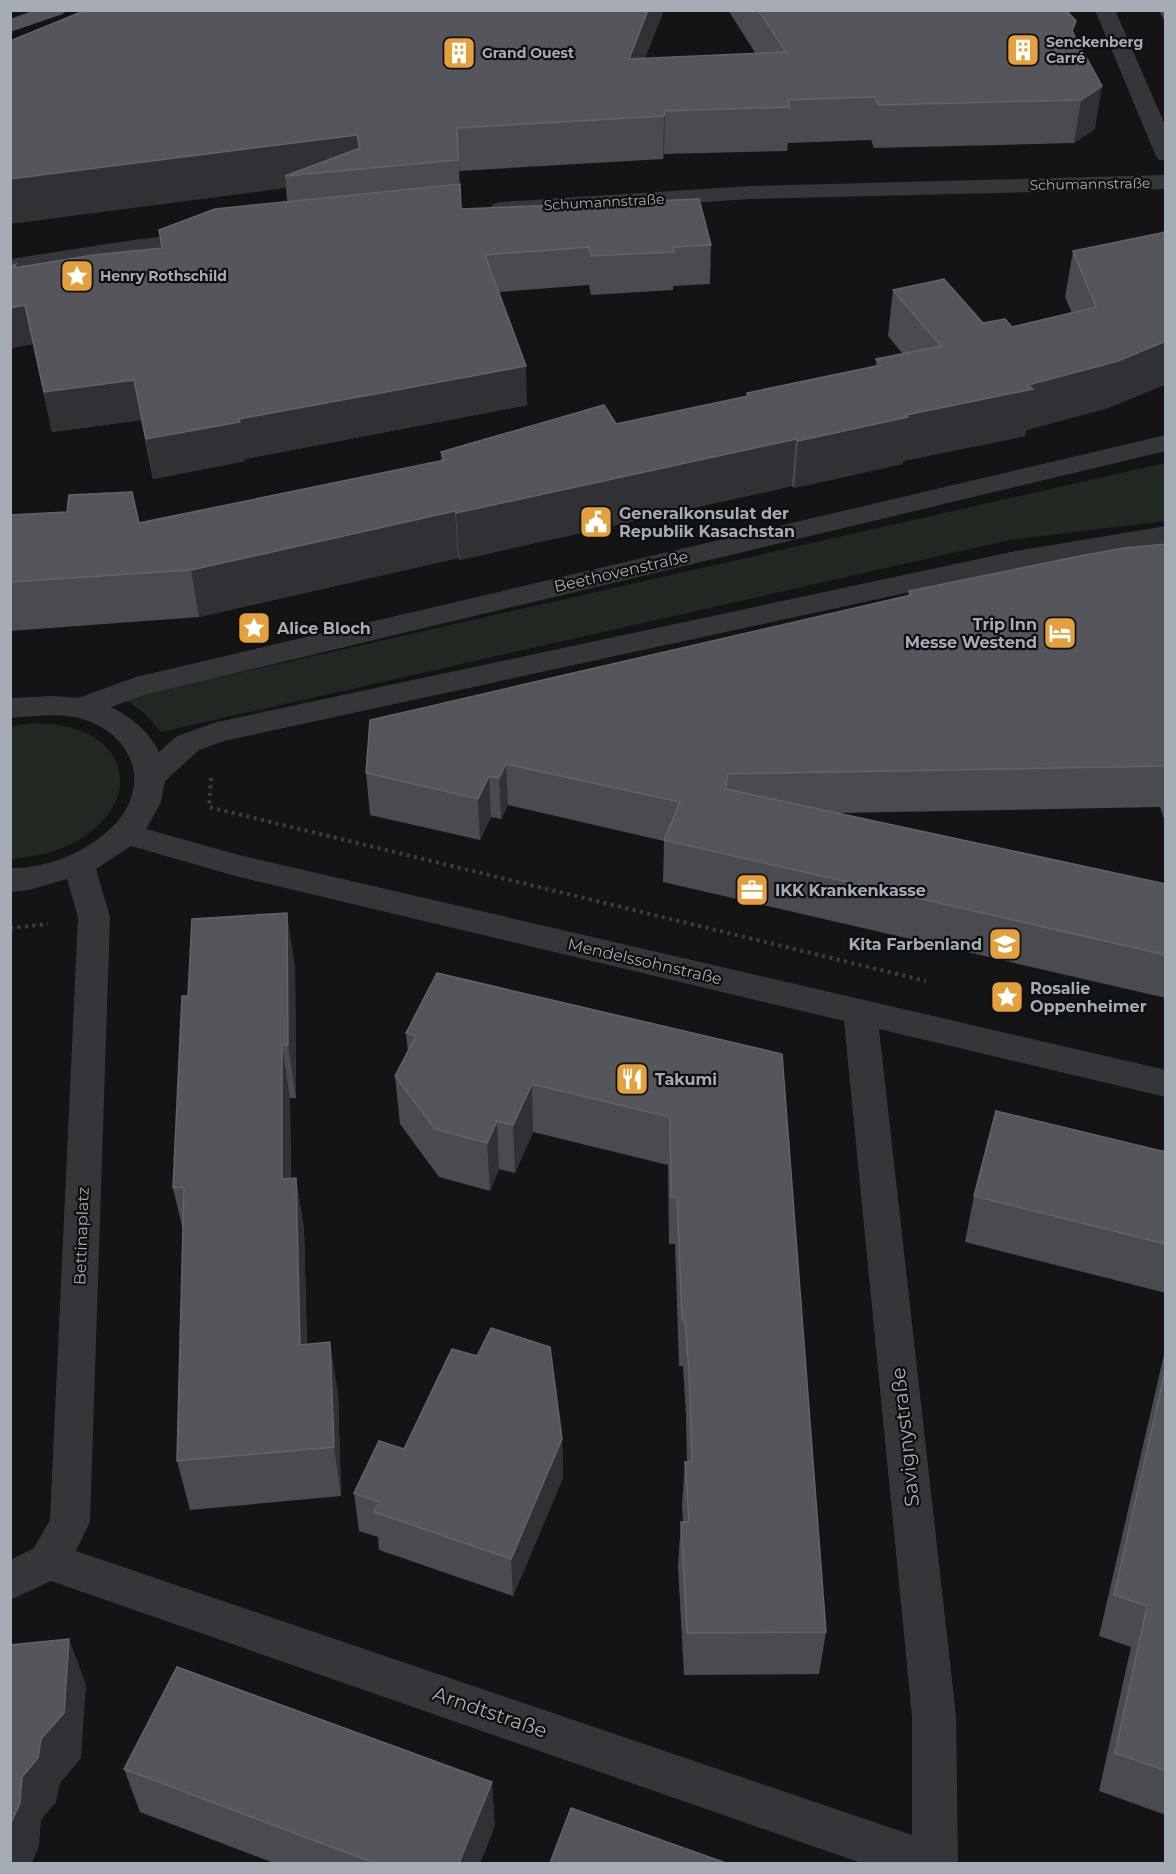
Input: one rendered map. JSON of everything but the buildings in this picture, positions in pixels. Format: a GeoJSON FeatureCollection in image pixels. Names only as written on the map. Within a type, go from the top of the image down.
{"type":"FeatureCollection","features":[{"type":"Feature","properties":{"kind":"main road"},"geometry":{"type":"LineString","coordinates":[[10,26],[56,10]]}},
{"type":"Feature","properties":{"kind":"street"},"geometry":{"type":"LineString","coordinates":[[1105,10],[1166,154]]}},
{"type":"Feature","properties":{"kind":"street","name":"Schumannstraße"},"geometry":{"type":"LineString","coordinates":[[478,212],[560,204],[815,191],[1166,182]]}},
{"type":"Feature","properties":{"kind":"street"},"geometry":{"type":"LineString","coordinates":[[10,266],[133,247],[224,237]]}},
{"type":"Feature","properties":{"kind":"street","name":"Beethovenstraße"},"geometry":{"type":"LineString","coordinates":[[80,708],[136,687],[1166,443]]}},
{"type":"Feature","properties":{"kind":"street"},"geometry":{"type":"LineString","coordinates":[[152,776],[188,743],[217,732],[1016,560],[1166,534]]}},
{"type":"Feature","properties":{"kind":"street"},"geometry":{"type":"LineString","coordinates":[[10,708],[40,705],[80,708],[117,723],[135,738],[147,756],[152,776],[146,805],[126,834],[105,851],[79,865],[21,880],[10,880]]}},
{"type":"Feature","properties":{"kind":"street","name":"Mendelssohnstraße"},"geometry":{"type":"LineString","coordinates":[[126,834],[239,866],[1166,1084]]}},
{"type":"Feature","properties":{"kind":"street","name":"Bettinaplatz"},"geometry":{"type":"LineString","coordinates":[[49,1561],[70,1522],[94,917],[79,865]]}},
{"type":"Feature","properties":{"kind":"street","name":"Savignystraße"},"geometry":{"type":"LineString","coordinates":[[860,1011],[934,1716],[933,1863]]}},
{"type":"Feature","properties":{"kind":"street"},"geometry":{"type":"LineString","coordinates":[[10,1581],[49,1561]]}},
{"type":"Feature","properties":{"kind":"street","name":"Arndtstraße"},"geometry":{"type":"LineString","coordinates":[[49,1561],[933,1863]]}},
{"type":"Feature","properties":{"kind":"path"},"geometry":{"type":"LineString","coordinates":[[211,773],[209,807],[932,983]]}},
{"type":"Feature","properties":{"kind":"path"},"geometry":{"type":"LineString","coordinates":[[10,928],[53,923]]}},
{"type":"Feature","properties":{"kind":"shaded area"},"geometry":{"type":"Polygon","coordinates":[[[1165,463],[1165,521],[1010,540],[161,732],[143,712],[124,699],[1165,463]]]}},
{"type":"Feature","properties":{"kind":"shaded area"},"geometry":{"type":"Polygon","coordinates":[[[34,723],[71,728],[99,741],[116,762],[120,786],[112,808],[105,817],[77,841],[45,854],[11,860],[11,726],[34,723]]]}},
{"type":"Feature","properties":{"kind":"place","name":"Senckenberg Carré"},"geometry":{"type":"Point","coordinates":[1023,50]}},
{"type":"Feature","properties":{"kind":"place","name":"Grand Ouest"},"geometry":{"type":"Point","coordinates":[459,53]}},
{"type":"Feature","properties":{"kind":"place","name":"Henry Rothschild"},"geometry":{"type":"Point","coordinates":[77,276]}},
{"type":"Feature","properties":{"kind":"place","name":"Generalkonsulat der Republik Kasachstan"},"geometry":{"type":"Point","coordinates":[596,522]}},
{"type":"Feature","properties":{"kind":"place","name":"Alice Bloch"},"geometry":{"type":"Point","coordinates":[254,628]}},
{"type":"Feature","properties":{"kind":"place","name":"Trip Inn Messe Westend"},"geometry":{"type":"Point","coordinates":[1060,633]}},
{"type":"Feature","properties":{"kind":"place","name":"IKK Krankenkasse"},"geometry":{"type":"Point","coordinates":[752,890]}},
{"type":"Feature","properties":{"kind":"place","name":"Kita Farbenland"},"geometry":{"type":"Point","coordinates":[1005,944]}},
{"type":"Feature","properties":{"kind":"place","name":"Rosalie Oppenheimer"},"geometry":{"type":"Point","coordinates":[1007,997]}},
{"type":"Feature","properties":{"kind":"place","name":"Takumi"},"geometry":{"type":"Point","coordinates":[632,1079]}}]}
